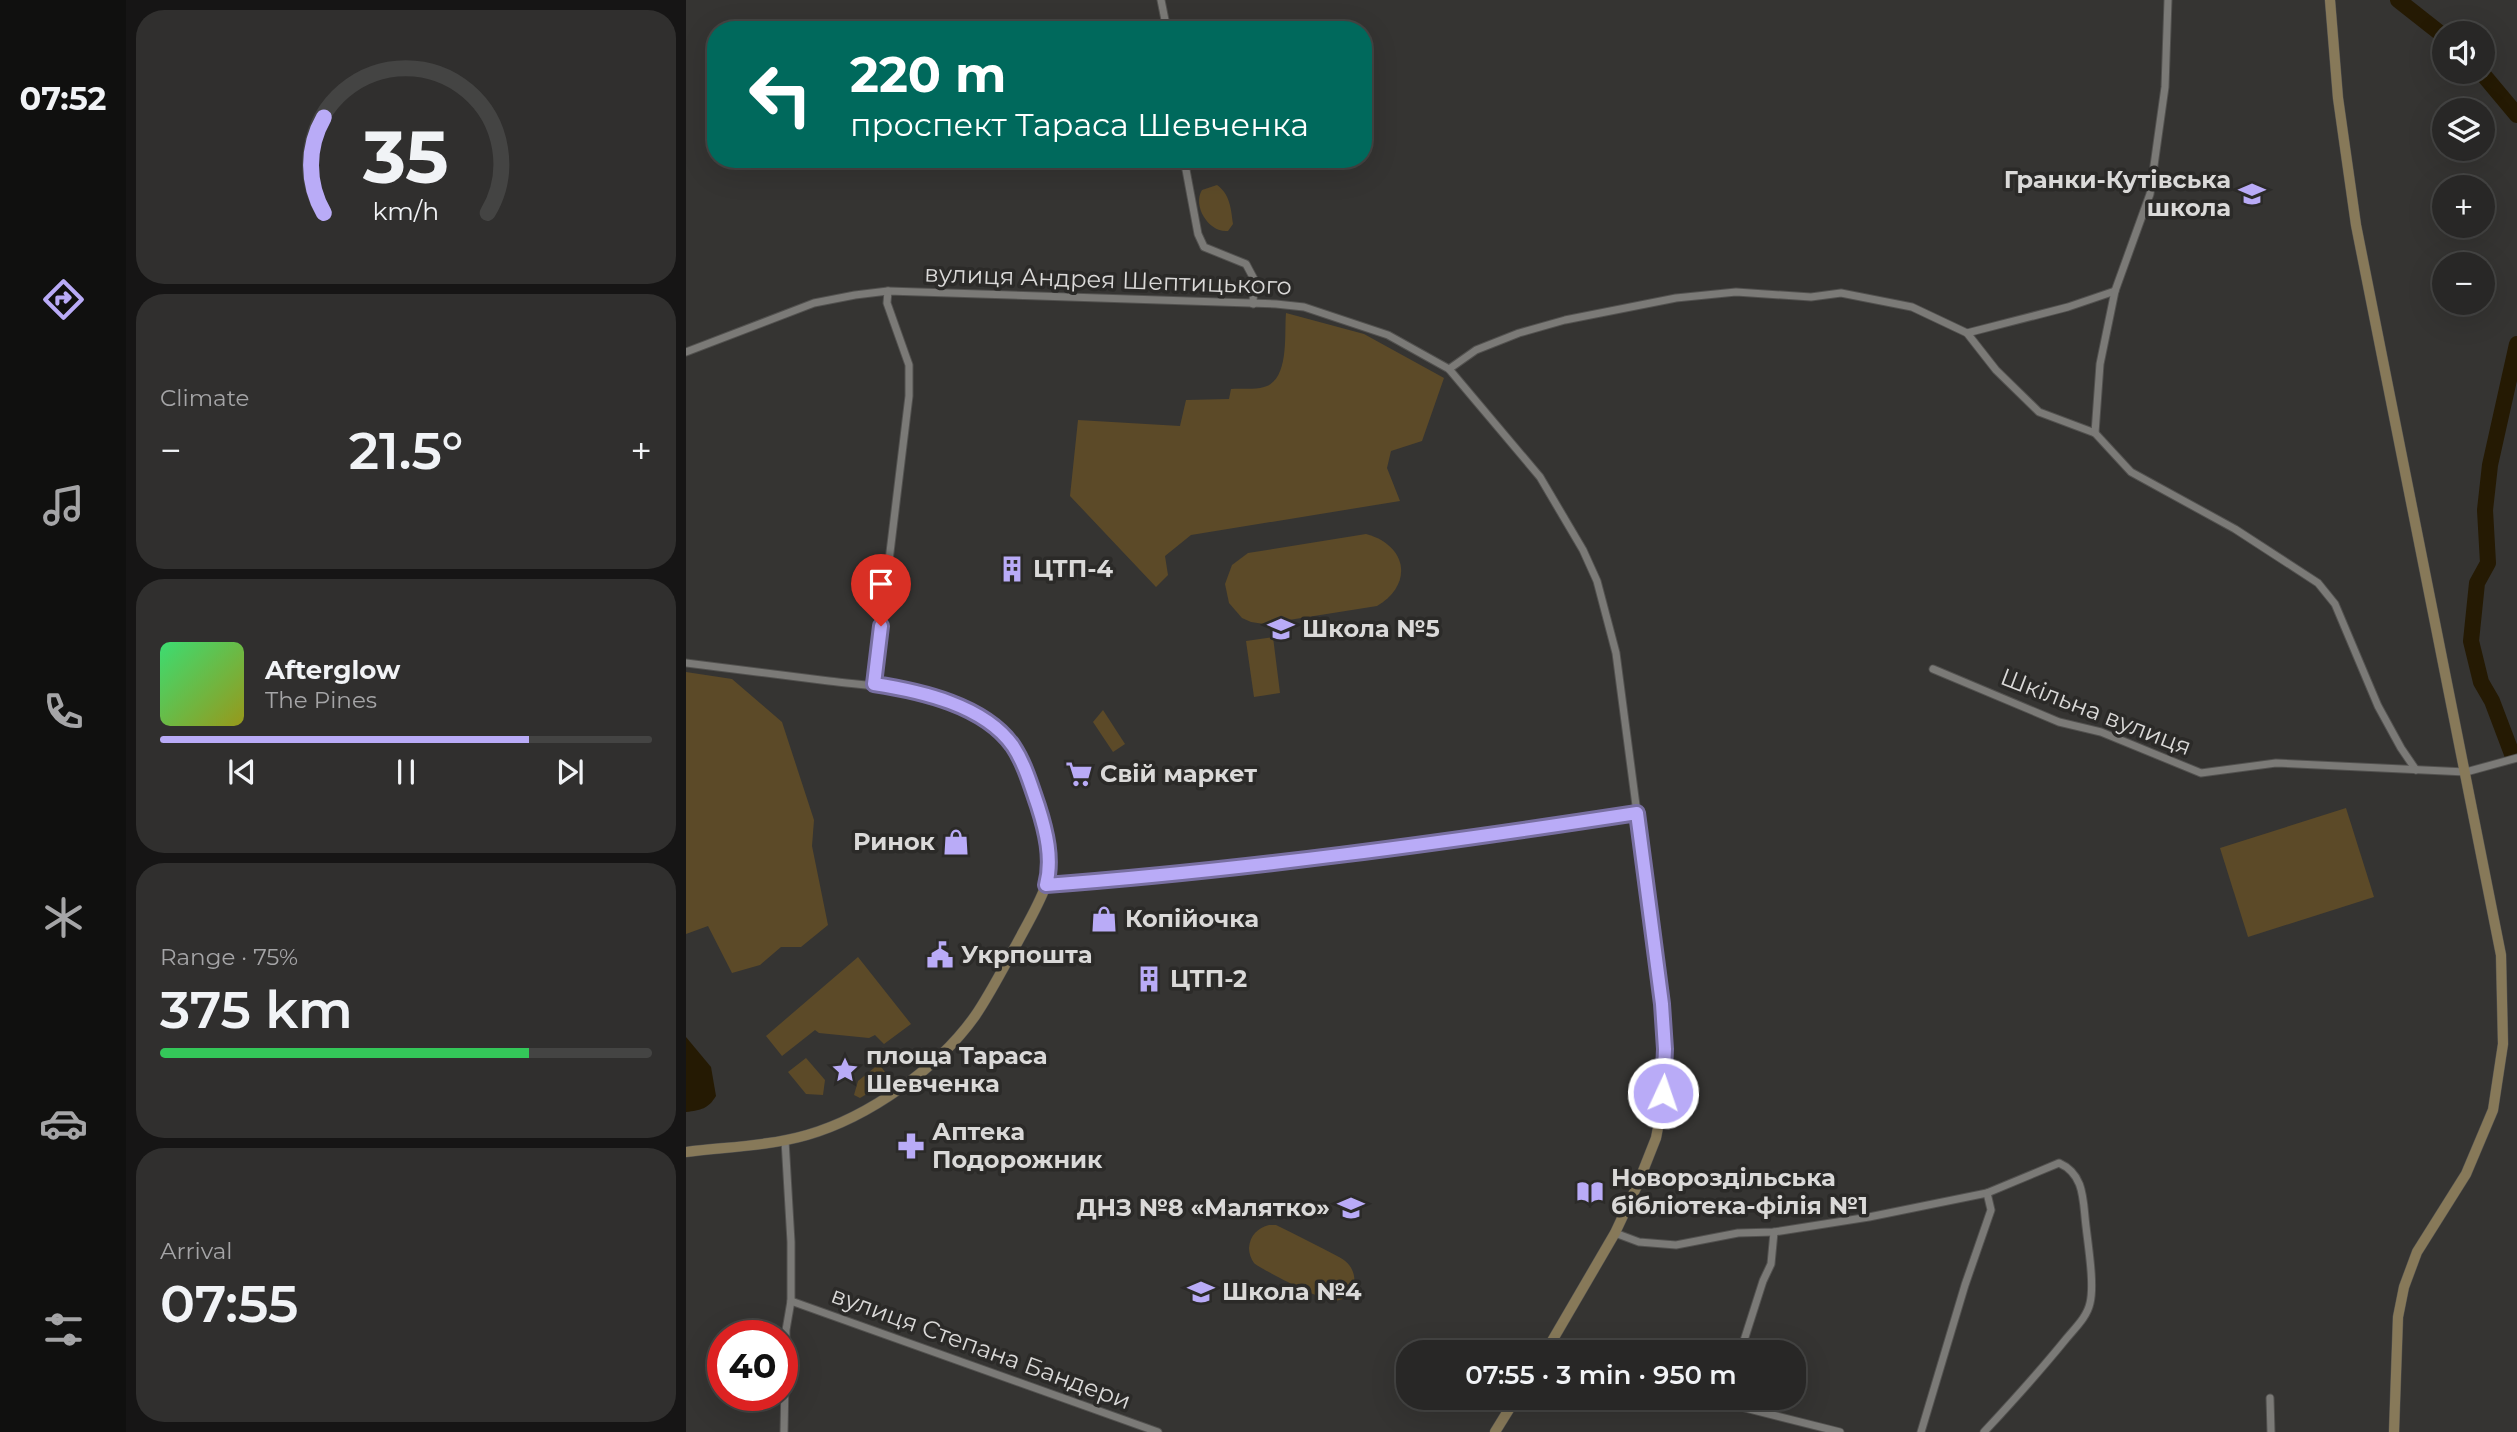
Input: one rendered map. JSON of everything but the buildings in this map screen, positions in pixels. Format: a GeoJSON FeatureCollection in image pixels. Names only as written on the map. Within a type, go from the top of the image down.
{"type":"FeatureCollection","features":[{"type":"Feature","properties":{"kind":"street"},"geometry":{"type":"LineString","coordinates":[[1161,0],[1165,21]]}},
{"type":"Feature","properties":{"kind":"street"},"geometry":{"type":"LineString","coordinates":[[2095,433],[2100,364],[2115,291],[2150,194],[2165,88],[2168,0]]}},
{"type":"Feature","properties":{"kind":"street"},"geometry":{"type":"LineString","coordinates":[[2330,1],[2338,97],[2356,225],[2501,954],[2503,1044],[2493,1110],[2466,1174],[2417,1252],[2404,1287],[2398,1317],[2394,1432]]}},
{"type":"Feature","properties":{"kind":"street"},"geometry":{"type":"LineString","coordinates":[[1186,168],[1198,234],[1204,247],[1246,264],[1254,279],[1253,304]]}},
{"type":"Feature","properties":{"kind":"street"},"geometry":{"type":"LineString","coordinates":[[874,684],[909,397],[909,365],[887,303],[888,291]]}},
{"type":"Feature","properties":{"kind":"street","name":"вулиця Андрея Шептицького"},"geometry":{"type":"LineString","coordinates":[[686,352],[814,303],[888,291],[1276,304],[1304,307],[1388,335],[1450,369],[1540,477],[1583,550],[1597,581],[1616,653],[1637,813]]}},
{"type":"Feature","properties":{"kind":"street"},"geometry":{"type":"LineString","coordinates":[[1967,333],[2068,307],[2115,291]]}},
{"type":"Feature","properties":{"kind":"street"},"geometry":{"type":"LineString","coordinates":[[1450,369],[1476,350],[1519,333],[1565,320],[1676,298],[1735,292],[1811,298],[1841,293],[1912,307],[1967,333],[1996,370],[2039,412],[2095,433],[2131,472],[2235,529],[2318,583],[2334,604],[2378,706],[2416,770]]}},
{"type":"Feature","properties":{"kind":"street"},"geometry":{"type":"LineString","coordinates":[[686,663],[908,689],[940,699],[985,721],[1003,734],[1024,767],[1040,815],[1050,866],[1036,909],[973,1018],[944,1051],[913,1079],[835,1125],[785,1140],[686,1152]]}},
{"type":"Feature","properties":{"kind":"street","name":"Шкільна вулиця"},"geometry":{"type":"LineString","coordinates":[[1933,669],[2059,722],[2101,732],[2200,773],[2276,763],[2466,772],[2517,758]]}},
{"type":"Feature","properties":{"kind":"street"},"geometry":{"type":"LineString","coordinates":[[1046,885],[1160,877],[1637,813],[1662,1004],[1665,1074],[1656,1138],[1615,1233],[1556,1340]]}},
{"type":"Feature","properties":{"kind":"street"},"geometry":{"type":"LineString","coordinates":[[784,1432],[786,1330],[791,1301],[791,1242],[785,1140]]}},
{"type":"Feature","properties":{"kind":"street"},"geometry":{"type":"LineString","coordinates":[[1615,1233],[1656,1245],[1676,1245],[1738,1233],[1774,1231],[1869,1217],[1987,1193],[2059,1163],[2072,1171],[2081,1187],[2091,1288],[2090,1304],[2083,1318],[2039,1372],[1984,1432]]}},
{"type":"Feature","properties":{"kind":"street"},"geometry":{"type":"LineString","coordinates":[[1920,1432],[1991,1210],[1987,1193]]}},
{"type":"Feature","properties":{"kind":"street"},"geometry":{"type":"LineString","coordinates":[[1744,1340],[1771,1264],[1774,1231]]}},
{"type":"Feature","properties":{"kind":"street","name":"вулиця Степана Бандери"},"geometry":{"type":"LineString","coordinates":[[791,1301],[1158,1432]]}},
{"type":"Feature","properties":{"kind":"street"},"geometry":{"type":"LineString","coordinates":[[2270,1398],[2271,1432]]}},
{"type":"Feature","properties":{"kind":"street"},"geometry":{"type":"LineString","coordinates":[[1495,1432],[1509,1410]]}},
{"type":"Feature","properties":{"kind":"street"},"geometry":{"type":"LineString","coordinates":[[1758,1410],[1840,1432]]}},
{"type":"Feature","properties":{"kind":"shaded area"},"geometry":{"type":"Polygon","coordinates":[[[1217,185],[1225,193],[1230,207],[1233,224],[1228,231],[1215,228],[1209,223],[1199,203],[1202,190],[1217,185]]]}},
{"type":"Feature","properties":{"kind":"shaded area"},"geometry":{"type":"Polygon","coordinates":[[[1286,313],[1364,334],[1444,378],[1422,441],[1391,451],[1387,468],[1400,501],[1191,535],[1165,556],[1168,575],[1156,587],[1070,496],[1078,420],[1180,426],[1186,400],[1229,399],[1231,389],[1264,387],[1272,383],[1282,366],[1286,313]]]}},
{"type":"Feature","properties":{"kind":"shaded area"},"geometry":{"type":"Polygon","coordinates":[[[1366,534],[1380,539],[1390,547],[1401,566],[1397,587],[1377,606],[1264,624],[1242,618],[1229,603],[1225,584],[1232,565],[1248,553],[1366,534]]]}},
{"type":"Feature","properties":{"kind":"shaded area"},"geometry":{"type":"Polygon","coordinates":[[[1273,637],[1280,693],[1254,697],[1246,641],[1273,637]]]}},
{"type":"Feature","properties":{"kind":"shaded area"},"geometry":{"type":"Polygon","coordinates":[[[686,672],[732,679],[782,722],[814,820],[812,846],[828,925],[801,947],[781,947],[760,965],[732,973],[708,926],[686,934],[686,672]]]}},
{"type":"Feature","properties":{"kind":"shaded area"},"geometry":{"type":"Polygon","coordinates":[[[1103,710],[1125,744],[1113,752],[1093,722],[1103,710]]]}},
{"type":"Feature","properties":{"kind":"shaded area"},"geometry":{"type":"Polygon","coordinates":[[[2346,808],[2374,897],[2248,937],[2220,848],[2346,808]]]}},
{"type":"Feature","properties":{"kind":"shaded area"},"geometry":{"type":"Polygon","coordinates":[[[858,957],[911,1024],[884,1044],[875,1035],[869,1038],[819,1033],[815,1030],[782,1056],[766,1036],[858,957]]]}},
{"type":"Feature","properties":{"kind":"shaded area"},"geometry":{"type":"Polygon","coordinates":[[[686,1037],[711,1067],[716,1096],[704,1108],[686,1112],[686,1037]]]}},
{"type":"Feature","properties":{"kind":"shaded area"},"geometry":{"type":"Polygon","coordinates":[[[806,1058],[825,1080],[823,1095],[806,1094],[788,1072],[806,1058]]]}},
{"type":"Feature","properties":{"kind":"shaded area"},"geometry":{"type":"Polygon","coordinates":[[[879,1064],[891,1080],[860,1098],[854,1095],[858,1081],[879,1064]]]}},
{"type":"Feature","properties":{"kind":"shaded area"},"geometry":{"type":"Polygon","coordinates":[[[1276,1225],[1346,1262],[1354,1276],[1352,1290],[1348,1296],[1341,1300],[1327,1300],[1254,1263],[1249,1250],[1251,1239],[1258,1230],[1276,1225]]]}},
{"type":"Feature","properties":{"kind":"waterway"},"geometry":{"type":"LineString","coordinates":[[2398,0],[2432,27]]}},
{"type":"Feature","properties":{"kind":"waterway"},"geometry":{"type":"LineString","coordinates":[[2491,84],[2517,115]]}},
{"type":"Feature","properties":{"kind":"waterway"},"geometry":{"type":"LineString","coordinates":[[2512,754],[2492,701],[2481,682],[2471,641],[2477,583],[2488,563],[2485,510],[2490,465],[2517,344]]}},
{"type":"Feature","properties":{"kind":"place","name":"Гранки-Кутівська школа"},"geometry":{"type":"Point","coordinates":[2252,194]}},
{"type":"Feature","properties":{"kind":"place","name":"ЦТП-4"},"geometry":{"type":"Point","coordinates":[1012,569]}},
{"type":"Feature","properties":{"kind":"place","name":"Школа №5"},"geometry":{"type":"Point","coordinates":[1281,629]}},
{"type":"Feature","properties":{"kind":"place","name":"Свiй маркет"},"geometry":{"type":"Point","coordinates":[1079,774]}},
{"type":"Feature","properties":{"kind":"place","name":"Ринок"},"geometry":{"type":"Point","coordinates":[956,842]}},
{"type":"Feature","properties":{"kind":"place","name":"Копійочка"},"geometry":{"type":"Point","coordinates":[1104,919]}},
{"type":"Feature","properties":{"kind":"place","name":"Укрпошта"},"geometry":{"type":"Point","coordinates":[940,955]}},
{"type":"Feature","properties":{"kind":"place","name":"ЦТП-2"},"geometry":{"type":"Point","coordinates":[1149,979]}},
{"type":"Feature","properties":{"kind":"place","name":"площа Тараса Шевченка"},"geometry":{"type":"Point","coordinates":[845,1070]}},
{"type":"Feature","properties":{"kind":"place","name":"Аптека Подорожник"},"geometry":{"type":"Point","coordinates":[911,1146]}},
{"type":"Feature","properties":{"kind":"place","name":"Новороздільська бібліотека-філія №1"},"geometry":{"type":"Point","coordinates":[1590,1192]}},
{"type":"Feature","properties":{"kind":"place","name":"ДНЗ №8 «Малятко»"},"geometry":{"type":"Point","coordinates":[1351,1208]}},
{"type":"Feature","properties":{"kind":"place","name":"Школа №4"},"geometry":{"type":"Point","coordinates":[1201,1292]}},
{"type":"Feature","properties":{"kind":"route"},"geometry":{"type":"LineString","coordinates":[[881,626],[874,684],[929,694],[952,703],[1003,734],[1014,748],[1029,779],[1040,815],[1050,866],[1046,885],[1160,877],[1637,813],[1662,1004],[1665,1049],[1663,1093]]}}]}
